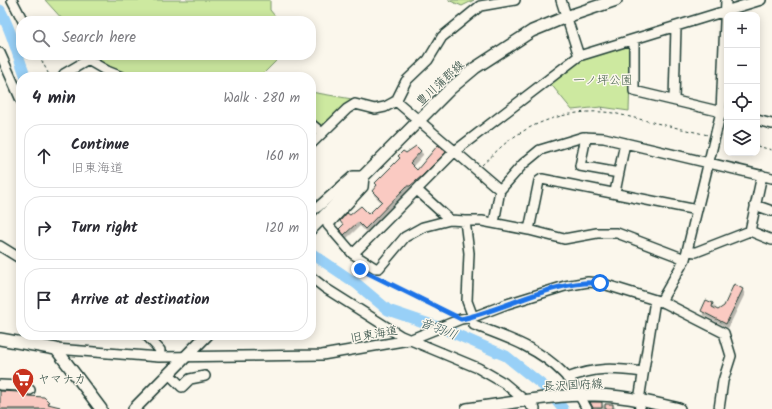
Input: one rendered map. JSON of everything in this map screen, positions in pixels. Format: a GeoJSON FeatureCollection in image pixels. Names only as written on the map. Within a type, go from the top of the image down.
{"type":"FeatureCollection","features":[{"type":"Feature","properties":{"kind":"main road","name":"豊川蒲郡線"},"geometry":{"type":"LineString","coordinates":[[316,224],[450,89],[481,64],[532,32],[566,16],[616,0]]}},
{"type":"Feature","properties":{"kind":"main road"},"geometry":{"type":"LineString","coordinates":[[0,339],[56,349],[101,409]]}},
{"type":"Feature","properties":{"kind":"main road"},"geometry":{"type":"LineString","coordinates":[[134,409],[202,340]]}},
{"type":"Feature","properties":{"kind":"main road","name":"長沢国府線"},"geometry":{"type":"LineString","coordinates":[[467,409],[528,405],[578,395],[596,395],[639,404],[679,409]]}},
{"type":"Feature","properties":{"kind":"street"},"geometry":{"type":"LineString","coordinates":[[12,0],[20,16]]}},
{"type":"Feature","properties":{"kind":"street"},"geometry":{"type":"LineString","coordinates":[[316,139],[347,109],[355,104],[376,109],[385,107],[396,101],[406,80],[428,60],[442,37],[480,6],[515,0]]}},
{"type":"Feature","properties":{"kind":"street"},"geometry":{"type":"LineString","coordinates":[[561,0],[579,56]]}},
{"type":"Feature","properties":{"kind":"street"},"geometry":{"type":"LineString","coordinates":[[726,0],[725,12],[761,0]]}},
{"type":"Feature","properties":{"kind":"street"},"geometry":{"type":"LineString","coordinates":[[353,254],[455,152],[579,56],[724,12]]}},
{"type":"Feature","properties":{"kind":"street"},"geometry":{"type":"LineString","coordinates":[[674,100],[676,27]]}},
{"type":"Feature","properties":{"kind":"street"},"geometry":{"type":"LineString","coordinates":[[634,40],[634,91],[724,112],[686,255],[658,301],[643,372],[639,404]]}},
{"type":"Feature","properties":{"kind":"street"},"geometry":{"type":"LineString","coordinates":[[724,84],[725,48]]}},
{"type":"Feature","properties":{"kind":"street"},"geometry":{"type":"LineString","coordinates":[[0,53],[16,89]]}},
{"type":"Feature","properties":{"kind":"street"},"geometry":{"type":"LineString","coordinates":[[67,72],[83,60]]}},
{"type":"Feature","properties":{"kind":"street"},"geometry":{"type":"LineString","coordinates":[[89,60],[110,72]]}},
{"type":"Feature","properties":{"kind":"street"},"geometry":{"type":"LineString","coordinates":[[396,101],[500,190]]}},
{"type":"Feature","properties":{"kind":"street"},"geometry":{"type":"LineString","coordinates":[[760,121],[772,124]]}},
{"type":"Feature","properties":{"kind":"street"},"geometry":{"type":"LineString","coordinates":[[316,128],[322,133]]}},
{"type":"Feature","properties":{"kind":"street"},"geometry":{"type":"LineString","coordinates":[[586,137],[580,166],[619,173]]}},
{"type":"Feature","properties":{"kind":"street"},"geometry":{"type":"LineString","coordinates":[[494,223],[500,190],[523,164],[540,150],[563,142],[586,137],[604,138],[710,162],[772,178]]}},
{"type":"Feature","properties":{"kind":"street"},"geometry":{"type":"LineString","coordinates":[[615,192],[625,143]]}},
{"type":"Feature","properties":{"kind":"street"},"geometry":{"type":"LineString","coordinates":[[750,231],[762,175]]}},
{"type":"Feature","properties":{"kind":"street"},"geometry":{"type":"LineString","coordinates":[[316,209],[353,176],[364,176],[362,187],[328,225],[353,254],[375,268],[379,268],[405,237],[423,227],[450,220],[494,223],[564,239],[597,233],[617,232],[686,255],[750,231],[772,240]]}},
{"type":"Feature","properties":{"kind":"street"},"geometry":{"type":"LineString","coordinates":[[529,230],[539,180],[542,179],[615,192],[697,210]]}},
{"type":"Feature","properties":{"kind":"street"},"geometry":{"type":"LineString","coordinates":[[417,190],[450,220]]}},
{"type":"Feature","properties":{"kind":"street"},"geometry":{"type":"LineString","coordinates":[[755,205],[772,211]]}},
{"type":"Feature","properties":{"kind":"street"},"geometry":{"type":"LineString","coordinates":[[466,221],[469,253],[467,301],[473,321],[523,344],[552,363],[567,378],[587,409]]}},
{"type":"Feature","properties":{"kind":"street"},"geometry":{"type":"LineString","coordinates":[[0,246],[16,257]]}},
{"type":"Feature","properties":{"kind":"street"},"geometry":{"type":"LineString","coordinates":[[316,281],[325,288],[412,339],[478,368],[504,383],[528,405]]}},
{"type":"Feature","properties":{"kind":"street","name":"旧東海道"},"geometry":{"type":"LineString","coordinates":[[56,349],[185,358],[322,355],[412,339],[458,321],[473,321],[515,302],[565,286],[588,282],[600,283],[658,301],[724,333],[731,356],[723,381],[719,409]]}},
{"type":"Feature","properties":{"kind":"street"},"geometry":{"type":"LineString","coordinates":[[151,340],[160,350],[159,357]]}},
{"type":"Feature","properties":{"kind":"street"},"geometry":{"type":"LineString","coordinates":[[567,378],[595,369],[625,369],[643,372]]}},
{"type":"Feature","properties":{"kind":"street"},"geometry":{"type":"LineString","coordinates":[[169,374],[182,387],[190,379],[205,376]]}},
{"type":"Feature","properties":{"kind":"street"},"geometry":{"type":"LineString","coordinates":[[0,385],[20,386],[30,390]]}},
{"type":"Feature","properties":{"kind":"path"},"geometry":{"type":"LineString","coordinates":[[42,60],[48,72]]}},
{"type":"Feature","properties":{"kind":"path"},"geometry":{"type":"LineString","coordinates":[[602,105],[602,111]]}},
{"type":"Feature","properties":{"kind":"path"},"geometry":{"type":"LineString","coordinates":[[480,167],[506,142],[538,122],[581,112],[602,111],[711,136]]}},
{"type":"Feature","properties":{"kind":"path"},"geometry":{"type":"LineString","coordinates":[[760,147],[772,150]]}},
{"type":"Feature","properties":{"kind":"path"},"geometry":{"type":"LineString","coordinates":[[360,269],[458,321]]}},
{"type":"Feature","properties":{"kind":"green space"},"geometry":{"type":"Polygon","coordinates":[[[45,0],[270,0],[270,10],[275,16],[59,16],[45,0]]]}},
{"type":"Feature","properties":{"kind":"green space"},"geometry":{"type":"Polygon","coordinates":[[[448,0],[474,0],[462,6],[448,0]]]}},
{"type":"Feature","properties":{"kind":"green space","name":"一ノ坪公園"},"geometry":{"type":"Polygon","coordinates":[[[631,44],[629,111],[601,107],[572,110],[550,83],[583,59],[631,44]]]}},
{"type":"Feature","properties":{"kind":"green space"},"geometry":{"type":"Polygon","coordinates":[[[100,60],[277,60],[265,72],[119,72],[100,60]]]}},
{"type":"Feature","properties":{"kind":"green space"},"geometry":{"type":"Polygon","coordinates":[[[316,93],[352,99],[321,128],[316,124],[316,93]]]}},
{"type":"Feature","properties":{"kind":"building"},"geometry":{"type":"Polygon","coordinates":[[[438,145],[446,152],[422,176],[410,186],[407,186],[365,229],[358,222],[344,235],[339,229],[343,225],[340,221],[347,213],[350,215],[361,206],[369,214],[382,201],[372,191],[377,185],[375,183],[400,158],[398,156],[403,151],[406,153],[416,146],[421,151],[410,163],[417,170],[438,145]]]}},
{"type":"Feature","properties":{"kind":"building"},"geometry":{"type":"Polygon","coordinates":[[[734,284],[743,289],[726,324],[701,311],[706,300],[713,303],[712,307],[718,310],[724,306],[734,284]]]}},
{"type":"Feature","properties":{"kind":"building","name":"ヤマナカ"},"geometry":{"type":"Polygon","coordinates":[[[0,391],[19,392],[28,396],[44,397],[49,402],[48,404],[60,407],[59,409],[0,409],[0,391]]]}},
{"type":"Feature","properties":{"kind":"building"},"geometry":{"type":"Polygon","coordinates":[[[590,402],[602,402],[602,408],[593,408],[590,402]]]}},
{"type":"Feature","properties":{"kind":"building"},"geometry":{"type":"Polygon","coordinates":[[[605,404],[613,404],[613,409],[605,409],[605,404]]]}},
{"type":"Feature","properties":{"kind":"waterway","name":"音羽川"},"geometry":{"type":"LineString","coordinates":[[0,10],[16,49]]}},
{"type":"Feature","properties":{"kind":"waterway","name":"音羽川"},"geometry":{"type":"LineString","coordinates":[[20,60],[24,72]]}},
{"type":"Feature","properties":{"kind":"waterway","name":"音羽川"},"geometry":{"type":"LineString","coordinates":[[316,256],[357,284],[388,310],[444,329],[506,356],[546,388],[563,409]]}},
{"type":"Feature","properties":{"kind":"place","name":"ヤマナカ"},"geometry":{"type":"Point","coordinates":[23,398]}},
{"type":"Feature","properties":{"kind":"route"},"geometry":{"type":"LineString","coordinates":[[360,269],[461,319],[473,317],[565,286],[588,282],[600,283]]}}]}
